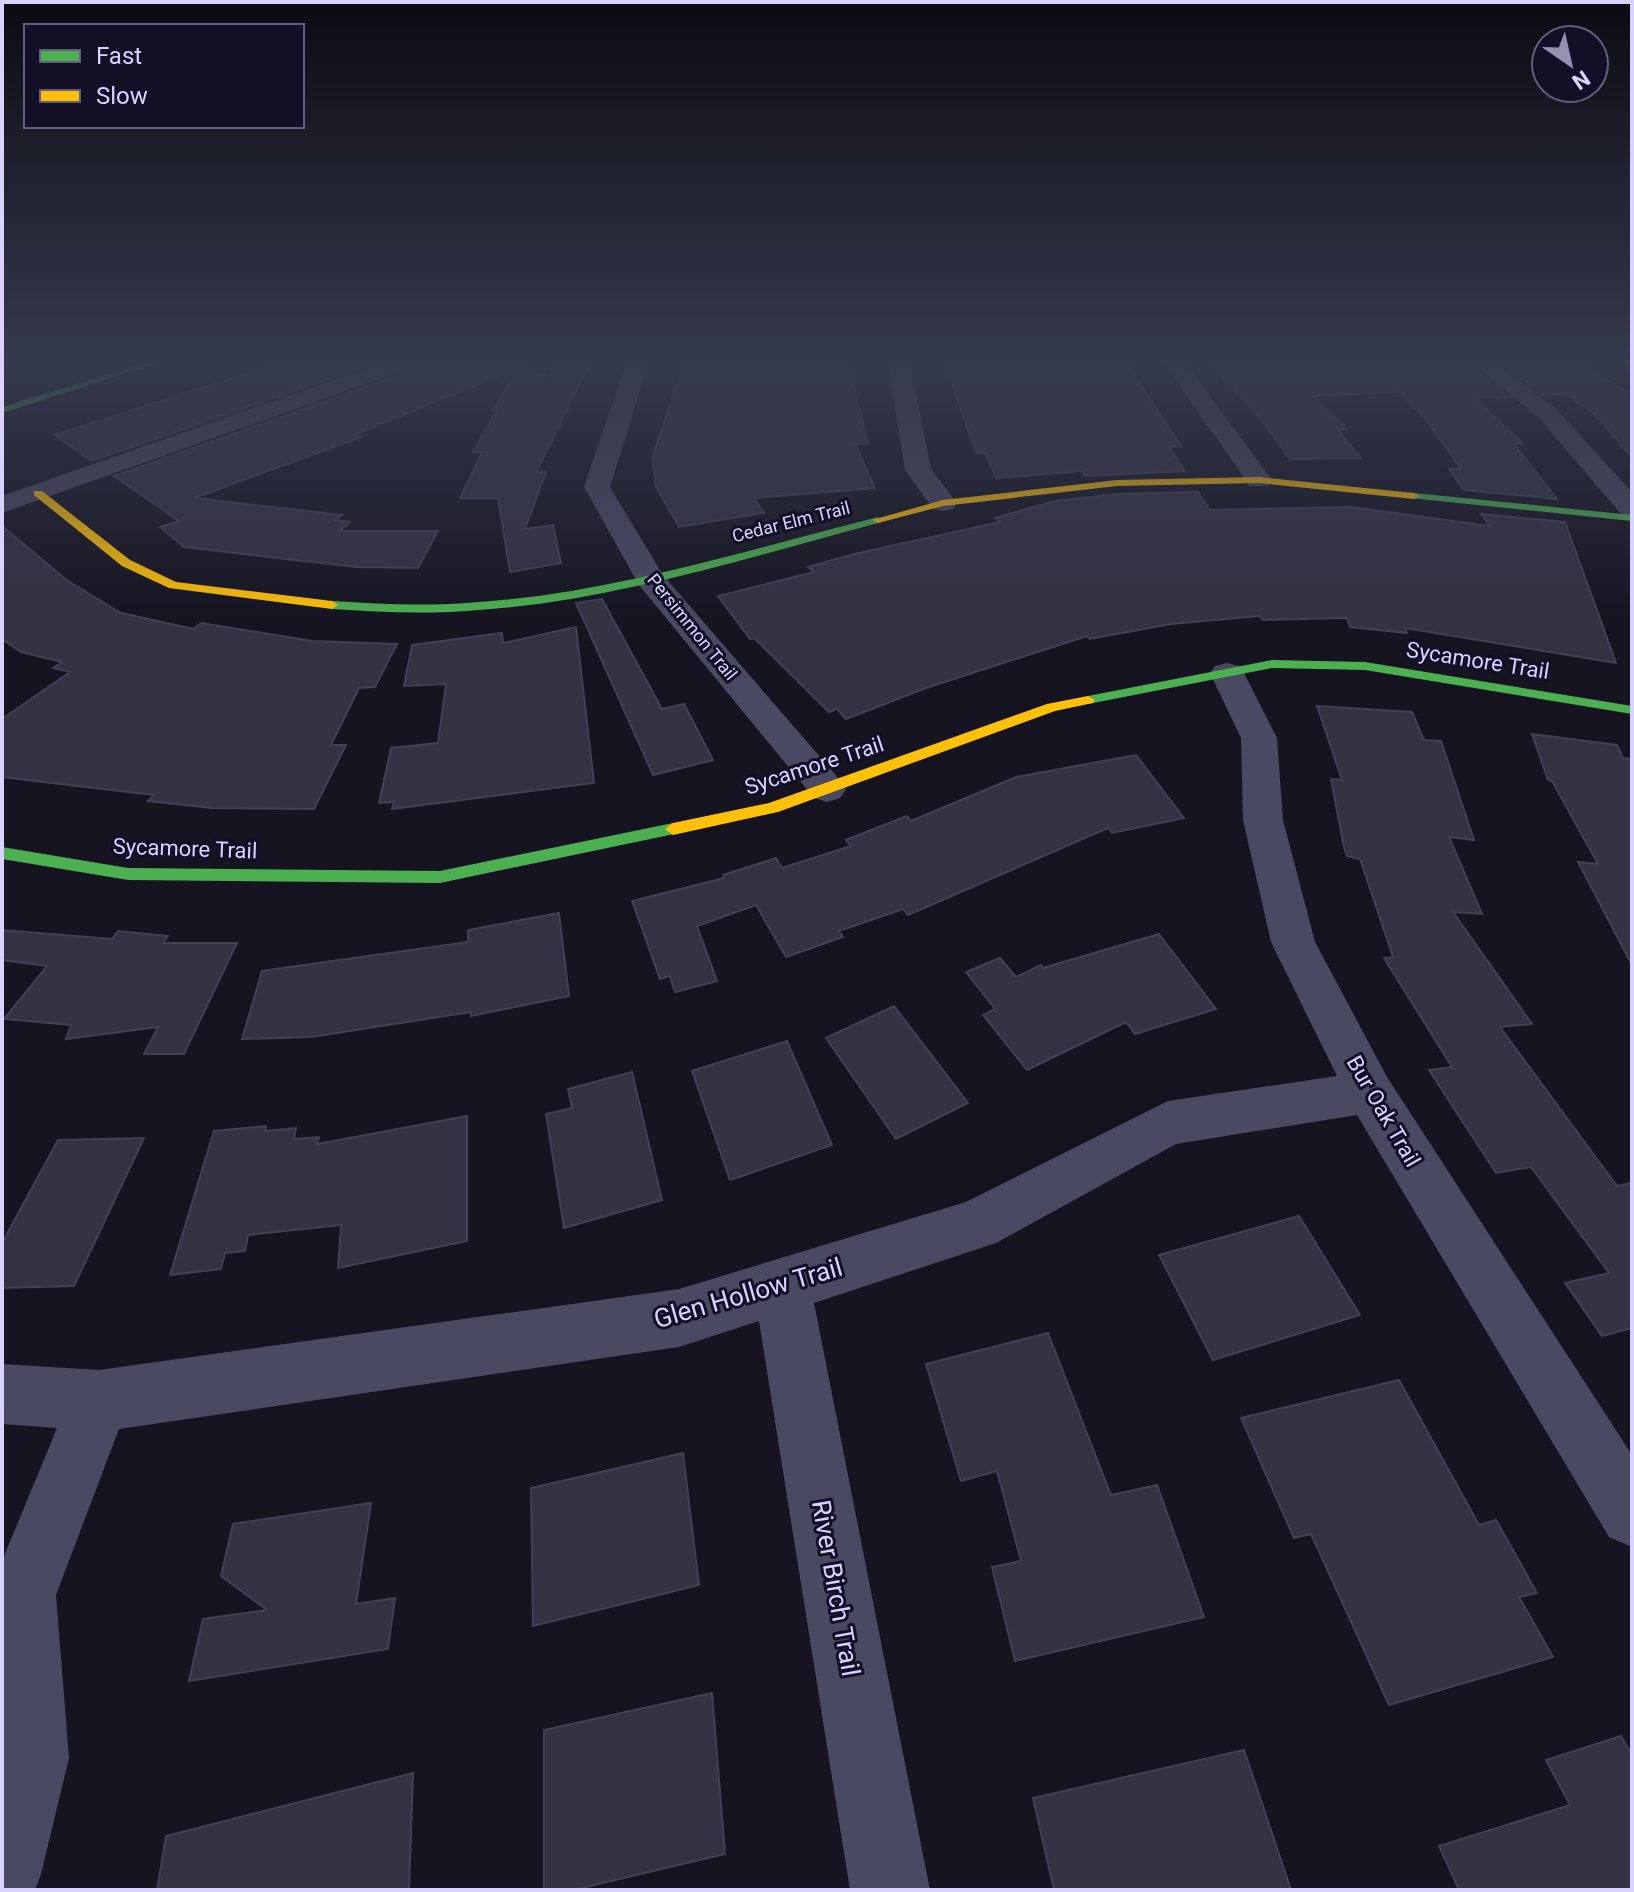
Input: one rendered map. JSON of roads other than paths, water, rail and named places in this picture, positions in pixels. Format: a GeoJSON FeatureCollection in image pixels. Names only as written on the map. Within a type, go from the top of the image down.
{"type":"FeatureCollection","features":[{"type":"Feature","properties":{"kind":"street"},"geometry":{"type":"LineString","coordinates":[[2,505],[169,446]]}},
{"type":"Feature","properties":{"kind":"street","name":"Persimmon Trail"},"geometry":{"type":"LineString","coordinates":[[610,446],[597,487],[650,579],[827,789]]}},
{"type":"Feature","properties":{"kind":"street"},"geometry":{"type":"LineString","coordinates":[[914,446],[918,470],[943,503]]}},
{"type":"Feature","properties":{"kind":"street"},"geometry":{"type":"LineString","coordinates":[[1235,446],[1259,480]]}},
{"type":"Feature","properties":{"kind":"street"},"geometry":{"type":"LineString","coordinates":[[1576,446],[1632,509]]}},
{"type":"Feature","properties":{"kind":"street","name":"Cedar Elm Trail"},"geometry":{"type":"LineString","coordinates":[[38,493],[126,563],[173,585],[357,608],[461,610],[650,579],[943,503],[1117,483],[1259,480],[1632,518]]}},
{"type":"Feature","properties":{"kind":"street","name":"Sycamore Trail"},"geometry":{"type":"LineString","coordinates":[[2,853],[128,874],[440,877],[772,808],[1052,707],[1272,664],[1365,666],[1632,710]]}},
{"type":"Feature","properties":{"kind":"street","name":"Bur Oak Trail"},"geometry":{"type":"LineString","coordinates":[[1227,673],[1259,738],[1263,820],[1293,942],[1370,1092],[1632,1514]]}},
{"type":"Feature","properties":{"kind":"street","name":"Glen Hollow Trail"},"geometry":{"type":"LineString","coordinates":[[2,1394],[99,1401],[679,1318],[977,1225],[1168,1123],[1370,1092]]}},
{"type":"Feature","properties":{"kind":"street","name":"River Birch Trail"},"geometry":{"type":"LineString","coordinates":[[782,1285],[890,1890]]}},
{"type":"Feature","properties":{"kind":"street"},"geometry":{"type":"LineString","coordinates":[[2,1874],[32,1758],[22,1595],[99,1401]]}}]}
